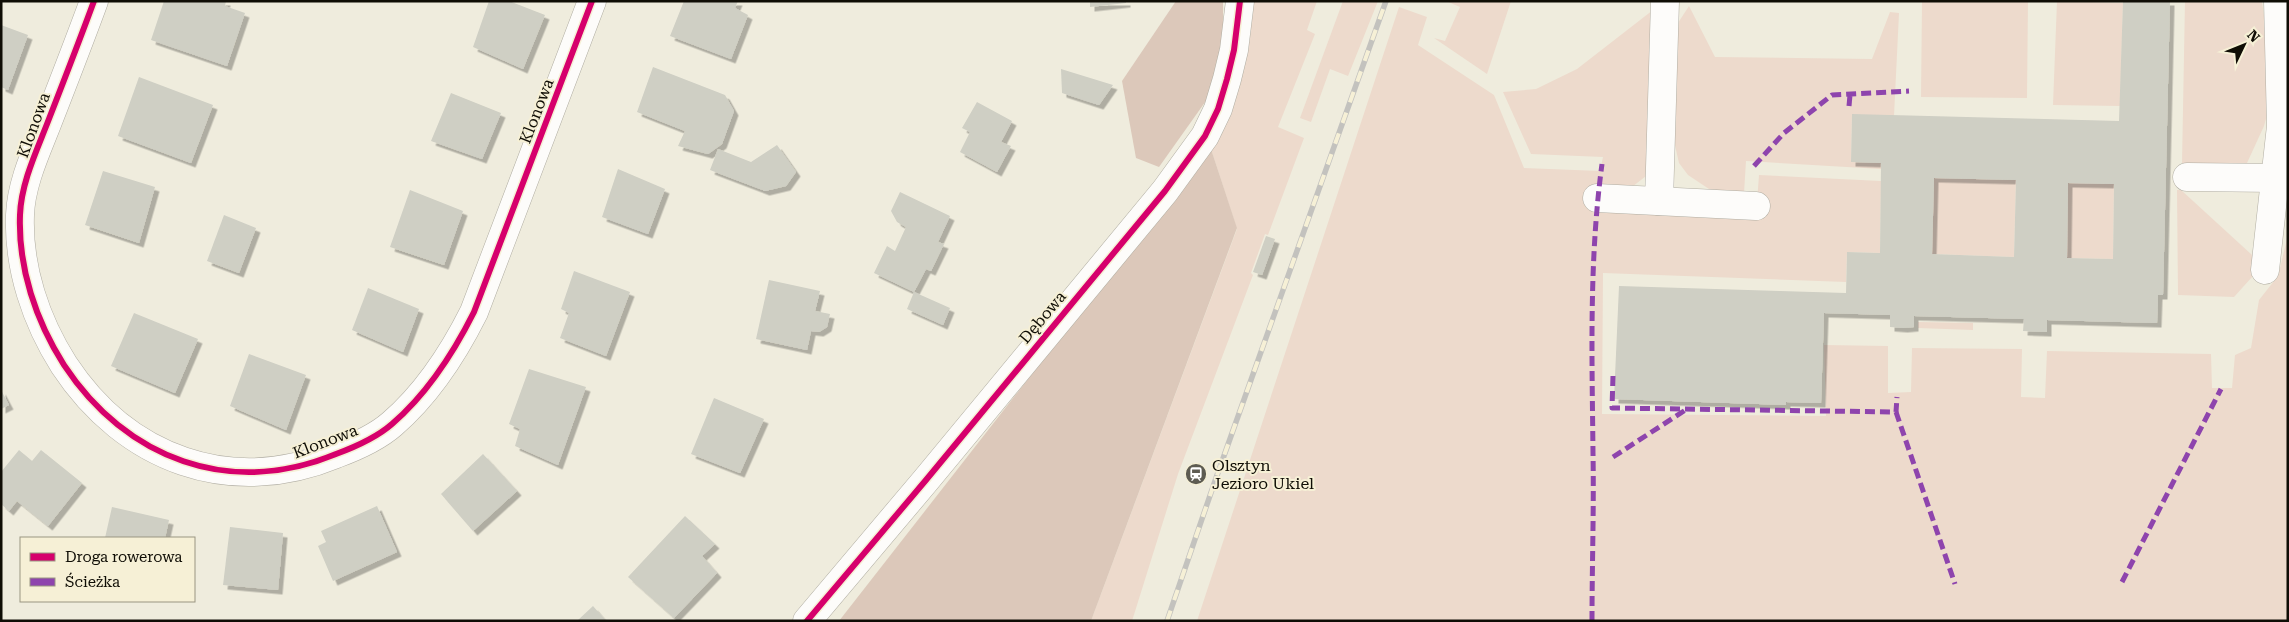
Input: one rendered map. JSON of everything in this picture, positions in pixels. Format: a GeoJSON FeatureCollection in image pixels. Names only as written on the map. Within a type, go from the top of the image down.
{"type":"FeatureCollection","features":[{"type":"Feature","properties":{"kind":"street","name":"Klonowa"},"geometry":{"type":"LineString","coordinates":[[94,1],[27,180],[20,214],[21,246],[27,280],[37,315],[55,351],[78,385],[104,414],[132,437],[165,454],[208,469],[247,472],[287,470],[318,462],[373,438],[390,426],[417,400],[438,373],[457,345],[474,312],[592,1]]}},
{"type":"Feature","properties":{"kind":"street","name":"Dębowa"},"geometry":{"type":"LineString","coordinates":[[807,621],[1153,205],[1200,143],[1218,108],[1227,79],[1234,50],[1240,1]]}},
{"type":"Feature","properties":{"kind":"street"},"geometry":{"type":"LineString","coordinates":[[1659,201],[1665,1]]}},
{"type":"Feature","properties":{"kind":"street"},"geometry":{"type":"LineString","coordinates":[[2265,270],[2280,126],[2278,1]]}},
{"type":"Feature","properties":{"kind":"street"},"geometry":{"type":"LineString","coordinates":[[2187,177],[2275,178]]}},
{"type":"Feature","properties":{"kind":"street"},"geometry":{"type":"LineString","coordinates":[[1597,198],[1756,206]]}},
{"type":"Feature","properties":{"kind":"shaded area"},"geometry":{"type":"Polygon","coordinates":[[[1176,1],[1223,1],[1223,36],[1208,98],[1159,167],[1136,158],[1122,81],[1176,1]]]}},
{"type":"Feature","properties":{"kind":"shaded area"},"geometry":{"type":"Polygon","coordinates":[[[1252,1],[1317,1],[1307,30],[1315,34],[1278,127],[1304,138],[1268,235],[1265,234],[1251,273],[1253,275],[1178,474],[1132,621],[1091,621],[1237,229],[1210,146],[1232,92],[1250,39],[1252,1]]]}},
{"type":"Feature","properties":{"kind":"shaded area"},"geometry":{"type":"Polygon","coordinates":[[[1343,1],[1378,1],[1348,76],[1330,69],[1311,122],[1300,118],[1343,1]]]}},
{"type":"Feature","properties":{"kind":"shaded area"},"geometry":{"type":"Polygon","coordinates":[[[1446,1],[1511,1],[1487,74],[1434,38],[1445,41],[1460,7],[1446,1]]]}},
{"type":"Feature","properties":{"kind":"shaded area"},"geometry":{"type":"Polygon","coordinates":[[[1922,1],[2028,1],[2027,98],[1921,97],[1922,1]]]}},
{"type":"Feature","properties":{"kind":"shaded area"},"geometry":{"type":"Polygon","coordinates":[[[2057,1],[2123,3],[2120,106],[2053,105],[2057,1]]]}},
{"type":"Feature","properties":{"kind":"shaded area"},"geometry":{"type":"Polygon","coordinates":[[[2185,1],[2262,2],[2266,29],[2269,108],[2264,126],[2247,163],[2182,163],[2185,1]]]}},
{"type":"Feature","properties":{"kind":"shaded area"},"geometry":{"type":"Polygon","coordinates":[[[1689,6],[1715,57],[1872,59],[1890,12],[1899,13],[1894,116],[1852,115],[1851,162],[1881,163],[1881,169],[1746,161],[1744,193],[1712,191],[1688,175],[1679,163],[1674,141],[1676,26],[1689,6]]]}},
{"type":"Feature","properties":{"kind":"shaded area"},"geometry":{"type":"Polygon","coordinates":[[[1399,7],[1427,17],[1418,45],[1494,95],[1524,168],[1600,171],[1603,157],[1531,154],[1503,92],[1536,89],[1577,69],[1653,10],[1650,173],[1628,190],[1756,216],[1759,175],[1881,181],[1880,253],[1847,252],[1846,282],[1603,273],[1602,414],[1826,416],[1824,345],[1888,346],[1888,393],[1911,392],[1912,348],[2022,349],[2021,397],[2045,398],[2047,351],[2211,354],[2212,388],[2232,388],[2235,355],[2251,348],[2259,300],[2278,276],[2288,235],[2288,621],[1197,621],[1399,7]]]}},
{"type":"Feature","properties":{"kind":"shaded area"},"geometry":{"type":"Polygon","coordinates":[[[1210,146],[1237,228],[1091,621],[839,621],[1210,146]]]}},
{"type":"Feature","properties":{"kind":"shaded area"},"geometry":{"type":"Polygon","coordinates":[[[1934,178],[2016,180],[2014,257],[1932,254],[1934,178]]]}},
{"type":"Feature","properties":{"kind":"shaded area"},"geometry":{"type":"Polygon","coordinates":[[[2068,183],[2114,184],[2113,259],[2067,258],[2068,183]]]}},
{"type":"Feature","properties":{"kind":"shaded area"},"geometry":{"type":"Polygon","coordinates":[[[2177,190],[2181,190],[2252,255],[2252,277],[2234,297],[2178,295],[2177,190]]]}},
{"type":"Feature","properties":{"kind":"shaded area"},"geometry":{"type":"Polygon","coordinates":[[[1918,322],[1973,323],[1973,330],[1918,328],[1918,322]]]}},
{"type":"Feature","properties":{"kind":"building"},"geometry":{"type":"Polygon","coordinates":[[[164,1],[226,1],[225,6],[245,13],[227,66],[151,40],[164,1]]]}},
{"type":"Feature","properties":{"kind":"building"},"geometry":{"type":"Polygon","coordinates":[[[489,1],[509,1],[545,15],[523,69],[473,47],[489,1]]]}},
{"type":"Feature","properties":{"kind":"building"},"geometry":{"type":"Polygon","coordinates":[[[684,1],[738,1],[735,8],[748,15],[731,59],[670,36],[684,1]]]}},
{"type":"Feature","properties":{"kind":"building"},"geometry":{"type":"Polygon","coordinates":[[[1090,1],[1126,1],[1126,3],[1090,7],[1090,1]]]}},
{"type":"Feature","properties":{"kind":"building"},"geometry":{"type":"Polygon","coordinates":[[[2123,1],[2170,1],[2163,295],[2158,295],[2157,323],[2047,320],[2047,332],[2023,331],[2024,319],[1914,316],[1914,327],[1903,328],[1890,327],[1890,315],[1824,313],[1821,403],[1786,402],[1786,405],[1614,399],[1619,286],[1846,293],[1847,252],[1880,253],[1881,163],[1851,162],[1852,114],[2119,121],[2123,1]],[[1934,178],[1932,254],[2014,257],[2016,180],[1934,178]],[[2068,183],[2067,258],[2113,259],[2114,184],[2068,183]]]}},
{"type":"Feature","properties":{"kind":"building"},"geometry":{"type":"Polygon","coordinates":[[[1,25],[28,35],[8,90],[1,87],[1,25]]]}},
{"type":"Feature","properties":{"kind":"building"},"geometry":{"type":"Polygon","coordinates":[[[653,67],[725,95],[734,111],[722,144],[708,154],[678,146],[685,131],[637,112],[653,67]]]}},
{"type":"Feature","properties":{"kind":"building"},"geometry":{"type":"Polygon","coordinates":[[[1061,69],[1113,85],[1099,105],[1062,93],[1061,69]]]}},
{"type":"Feature","properties":{"kind":"building"},"geometry":{"type":"Polygon","coordinates":[[[139,77],[213,105],[191,163],[118,136],[139,77]]]}},
{"type":"Feature","properties":{"kind":"building"},"geometry":{"type":"Polygon","coordinates":[[[451,93],[501,113],[482,159],[431,141],[451,93]]]}},
{"type":"Feature","properties":{"kind":"building"},"geometry":{"type":"Polygon","coordinates":[[[977,102],[1012,121],[1001,142],[1011,146],[997,172],[960,152],[970,132],[962,128],[977,102]]]}},
{"type":"Feature","properties":{"kind":"building"},"geometry":{"type":"Polygon","coordinates":[[[777,145],[796,172],[786,186],[765,191],[710,170],[718,149],[751,162],[777,145]]]}},
{"type":"Feature","properties":{"kind":"building"},"geometry":{"type":"Polygon","coordinates":[[[618,169],[665,189],[648,234],[602,217],[618,169]]]}},
{"type":"Feature","properties":{"kind":"building"},"geometry":{"type":"Polygon","coordinates":[[[103,171],[155,187],[139,243],[85,225],[103,171]]]}},
{"type":"Feature","properties":{"kind":"building"},"geometry":{"type":"Polygon","coordinates":[[[410,190],[463,211],[444,265],[390,247],[410,190]]]}},
{"type":"Feature","properties":{"kind":"building"},"geometry":{"type":"Polygon","coordinates":[[[900,192],[950,216],[938,242],[944,244],[931,271],[926,269],[914,292],[874,273],[887,246],[895,251],[906,227],[897,222],[891,211],[900,192]]]}},
{"type":"Feature","properties":{"kind":"building"},"geometry":{"type":"Polygon","coordinates":[[[224,215],[256,228],[239,273],[207,261],[224,215]]]}},
{"type":"Feature","properties":{"kind":"building"},"geometry":{"type":"Polygon","coordinates":[[[1266,236],[1275,239],[1262,275],[1253,272],[1266,236]]]}},
{"type":"Feature","properties":{"kind":"building"},"geometry":{"type":"Polygon","coordinates":[[[574,271],[630,292],[606,356],[560,338],[569,313],[561,309],[574,271]]]}},
{"type":"Feature","properties":{"kind":"building"},"geometry":{"type":"Polygon","coordinates":[[[769,280],[820,291],[815,311],[830,314],[827,327],[819,332],[811,331],[807,350],[756,339],[769,280]]]}},
{"type":"Feature","properties":{"kind":"building"},"geometry":{"type":"Polygon","coordinates":[[[368,288],[419,309],[403,352],[352,330],[368,288]]]}},
{"type":"Feature","properties":{"kind":"building"},"geometry":{"type":"Polygon","coordinates":[[[914,292],[950,308],[943,325],[907,309],[914,292]]]}},
{"type":"Feature","properties":{"kind":"building"},"geometry":{"type":"Polygon","coordinates":[[[134,313],[198,339],[175,393],[111,366],[134,313]]]}},
{"type":"Feature","properties":{"kind":"building"},"geometry":{"type":"Polygon","coordinates":[[[249,354],[306,375],[286,430],[230,406],[249,354]]]}},
{"type":"Feature","properties":{"kind":"building"},"geometry":{"type":"Polygon","coordinates":[[[529,369],[586,387],[558,465],[515,446],[520,429],[509,424],[529,369]]]}},
{"type":"Feature","properties":{"kind":"building"},"geometry":{"type":"Polygon","coordinates":[[[1,390],[9,405],[1,409],[1,390]]]}},
{"type":"Feature","properties":{"kind":"building"},"geometry":{"type":"Polygon","coordinates":[[[714,398],[764,419],[740,473],[691,454],[714,398]]]}},
{"type":"Feature","properties":{"kind":"building"},"geometry":{"type":"Polygon","coordinates":[[[19,450],[32,461],[41,450],[82,483],[48,526],[17,501],[9,511],[1,504],[1,472],[19,450]]]}},
{"type":"Feature","properties":{"kind":"building"},"geometry":{"type":"Polygon","coordinates":[[[483,454],[517,491],[473,531],[441,494],[483,454]]]}},
{"type":"Feature","properties":{"kind":"building"},"geometry":{"type":"Polygon","coordinates":[[[377,506],[397,552],[333,581],[318,546],[326,542],[321,531],[377,506]]]}},
{"type":"Feature","properties":{"kind":"building"},"geometry":{"type":"Polygon","coordinates":[[[112,507],[169,520],[165,537],[105,537],[112,507]]]}},
{"type":"Feature","properties":{"kind":"building"},"geometry":{"type":"Polygon","coordinates":[[[685,516],[715,544],[702,556],[717,573],[674,618],[628,577],[685,516]]]}},
{"type":"Feature","properties":{"kind":"building"},"geometry":{"type":"Polygon","coordinates":[[[230,527],[283,533],[278,590],[223,585],[230,527]]]}},
{"type":"Feature","properties":{"kind":"building"},"geometry":{"type":"Polygon","coordinates":[[[593,606],[606,621],[577,621],[593,606]]]}},
{"type":"Feature","properties":{"kind":"railway"},"geometry":{"type":"LineString","coordinates":[[1167,621],[1386,1]]}},
{"type":"Feature","properties":{"kind":"marked path"},"geometry":{"type":"LineString","coordinates":[[1754,166],[1784,133],[1832,95],[1909,91]]}},
{"type":"Feature","properties":{"kind":"marked path"},"geometry":{"type":"LineString","coordinates":[[1849,106],[1850,95]]}},
{"type":"Feature","properties":{"kind":"marked path"},"geometry":{"type":"LineString","coordinates":[[1592,621],[1592,308],[1595,236],[1602,164]]}},
{"type":"Feature","properties":{"kind":"marked path"},"geometry":{"type":"LineString","coordinates":[[1613,376],[1612,408],[1896,412],[1897,397]]}},
{"type":"Feature","properties":{"kind":"marked path"},"geometry":{"type":"LineString","coordinates":[[2122,582],[2221,389]]}},
{"type":"Feature","properties":{"kind":"marked path"},"geometry":{"type":"LineString","coordinates":[[1613,457],[1687,409]]}},
{"type":"Feature","properties":{"kind":"marked path"},"geometry":{"type":"LineString","coordinates":[[1896,412],[1955,584]]}},
{"type":"Feature","properties":{"kind":"cycle path"},"geometry":{"type":"LineString","coordinates":[[94,1],[34,157],[23,192],[20,215],[22,255],[37,312],[64,365],[89,398],[118,425],[149,446],[183,461],[220,470],[258,472],[296,467],[343,451],[372,438],[386,429],[405,412],[439,372],[474,312],[592,1]]}},
{"type":"Feature","properties":{"kind":"cycle path"},"geometry":{"type":"LineString","coordinates":[[807,621],[1165,191],[1205,136],[1218,109],[1227,79],[1234,50],[1240,1]]}},
{"type":"Feature","properties":{"kind":"place","name":"Olsztyn Jezioro Ukiel"},"geometry":{"type":"Point","coordinates":[1196,474]}}]}
